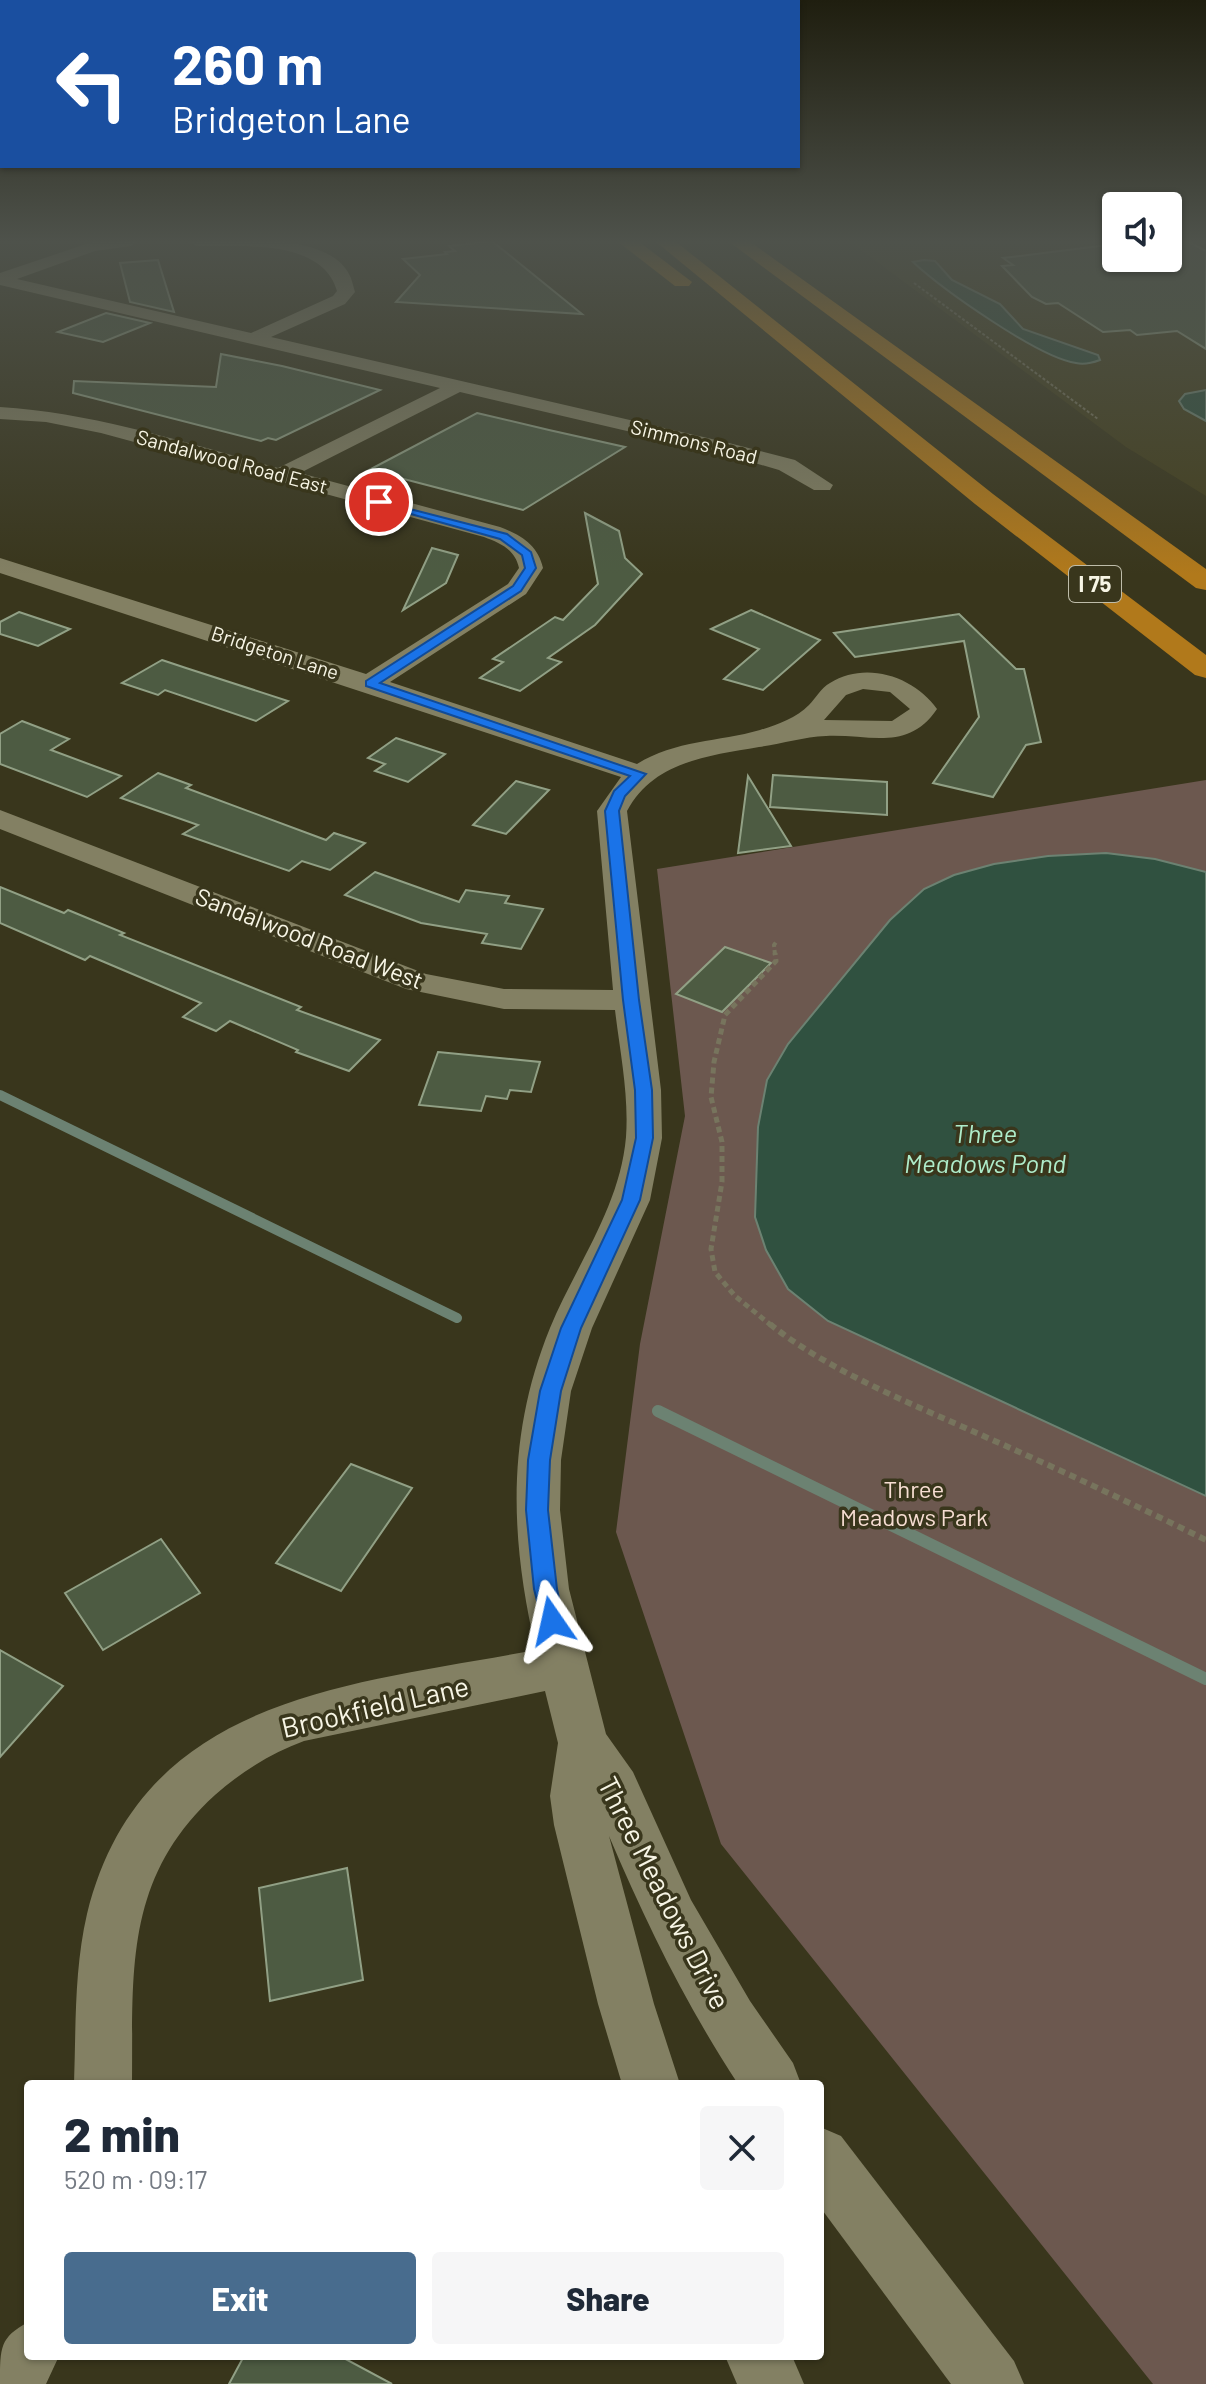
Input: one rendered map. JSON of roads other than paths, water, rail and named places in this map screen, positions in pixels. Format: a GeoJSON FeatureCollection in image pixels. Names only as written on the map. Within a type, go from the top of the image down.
{"type":"FeatureCollection","features":[{"type":"Feature","properties":{"kind":"highway","name":"I 75"},"geometry":{"type":"LineString","coordinates":[[785,352],[942,478],[984,499],[1206,669]]}},
{"type":"Feature","properties":{"kind":"highway"},"geometry":{"type":"LineString","coordinates":[[890,352],[1206,582]]}},
{"type":"Feature","properties":{"kind":"highway"},"geometry":{"type":"LineString","coordinates":[[975,386],[1206,566]]}},
{"type":"Feature","properties":{"kind":"street","name":"Simmons Road"},"geometry":{"type":"LineString","coordinates":[[315,352],[774,461],[822,485]]}},
{"type":"Feature","properties":{"kind":"street"},"geometry":{"type":"LineString","coordinates":[[280,475],[458,386]]}},
{"type":"Feature","properties":{"kind":"street","name":"Sandalwood Road East"},"geometry":{"type":"LineString","coordinates":[[0,413],[46,416],[103,427],[492,532],[513,542],[527,554],[531,568],[517,589],[370,683]]}},
{"type":"Feature","properties":{"kind":"street","name":"Bridgeton Lane"},"geometry":{"type":"LineString","coordinates":[[0,565],[370,683],[639,774]]}},
{"type":"Feature","properties":{"kind":"street","name":"Three Meadows Drive"},"geometry":{"type":"LineString","coordinates":[[764,738],[681,754],[639,774],[619,794],[612,811],[643,1090],[644,1138],[637,1183],[571,1328],[550,1391],[539,1460],[537,1510],[545,1589],[583,1743],[615,1789],[672,1919],[730,2021],[769,2080]]}},
{"type":"Feature","properties":{"kind":"street","name":"Sandalwood Road West"},"geometry":{"type":"LineString","coordinates":[[0,819],[418,982],[504,999],[631,1000]]}},
{"type":"Feature","properties":{"kind":"street","name":"Brookfield Lane"},"geometry":{"type":"LineString","coordinates":[[103,2080],[108,1954],[121,1891],[138,1853],[160,1818],[187,1787],[241,1746],[289,1723],[347,1708],[562,1666]]}},
{"type":"Feature","properties":{"kind":"street","name":"Three Meadows Drive"},"geometry":{"type":"LineString","coordinates":[[583,1743],[576,1796],[580,1825],[626,2004],[650,2080]]}},
{"type":"Feature","properties":{"kind":"street"},"geometry":{"type":"LineString","coordinates":[[824,2162],[991,2384]]}},
{"type":"Feature","properties":{"kind":"street"},"geometry":{"type":"LineString","coordinates":[[7,2384],[24,2360]]}},
{"type":"Feature","properties":{"kind":"street"},"geometry":{"type":"LineString","coordinates":[[759,2360],[771,2384]]}},
{"type":"Feature","properties":{"kind":"water"},"geometry":{"type":"Polygon","coordinates":[[[1047,352],[1090,352],[1098,355],[1100,360],[1082,364],[1047,352]]]}},
{"type":"Feature","properties":{"kind":"water"},"geometry":{"type":"Polygon","coordinates":[[[1206,390],[1206,421],[1184,409],[1179,401],[1185,394],[1206,390]]]}},
{"type":"Feature","properties":{"kind":"water","name":"Three Meadows Pond"},"geometry":{"type":"Polygon","coordinates":[[[1106,853],[1155,859],[1206,872],[1206,1496],[828,1321],[788,1289],[766,1250],[755,1217],[758,1127],[767,1080],[788,1044],[890,920],[924,889],[954,875],[994,864],[1048,856],[1106,853]]]}},
{"type":"Feature","properties":{"kind":"waterway"},"geometry":{"type":"LineString","coordinates":[[0,1095],[457,1318]]}},
{"type":"Feature","properties":{"kind":"waterway"},"geometry":{"type":"LineString","coordinates":[[658,1411],[1206,1679]]}},
{"type":"Feature","properties":{"kind":"park label","name":"Three Meadows Park"},"geometry":{"type":"Point","coordinates":[914,1504]}}]}
